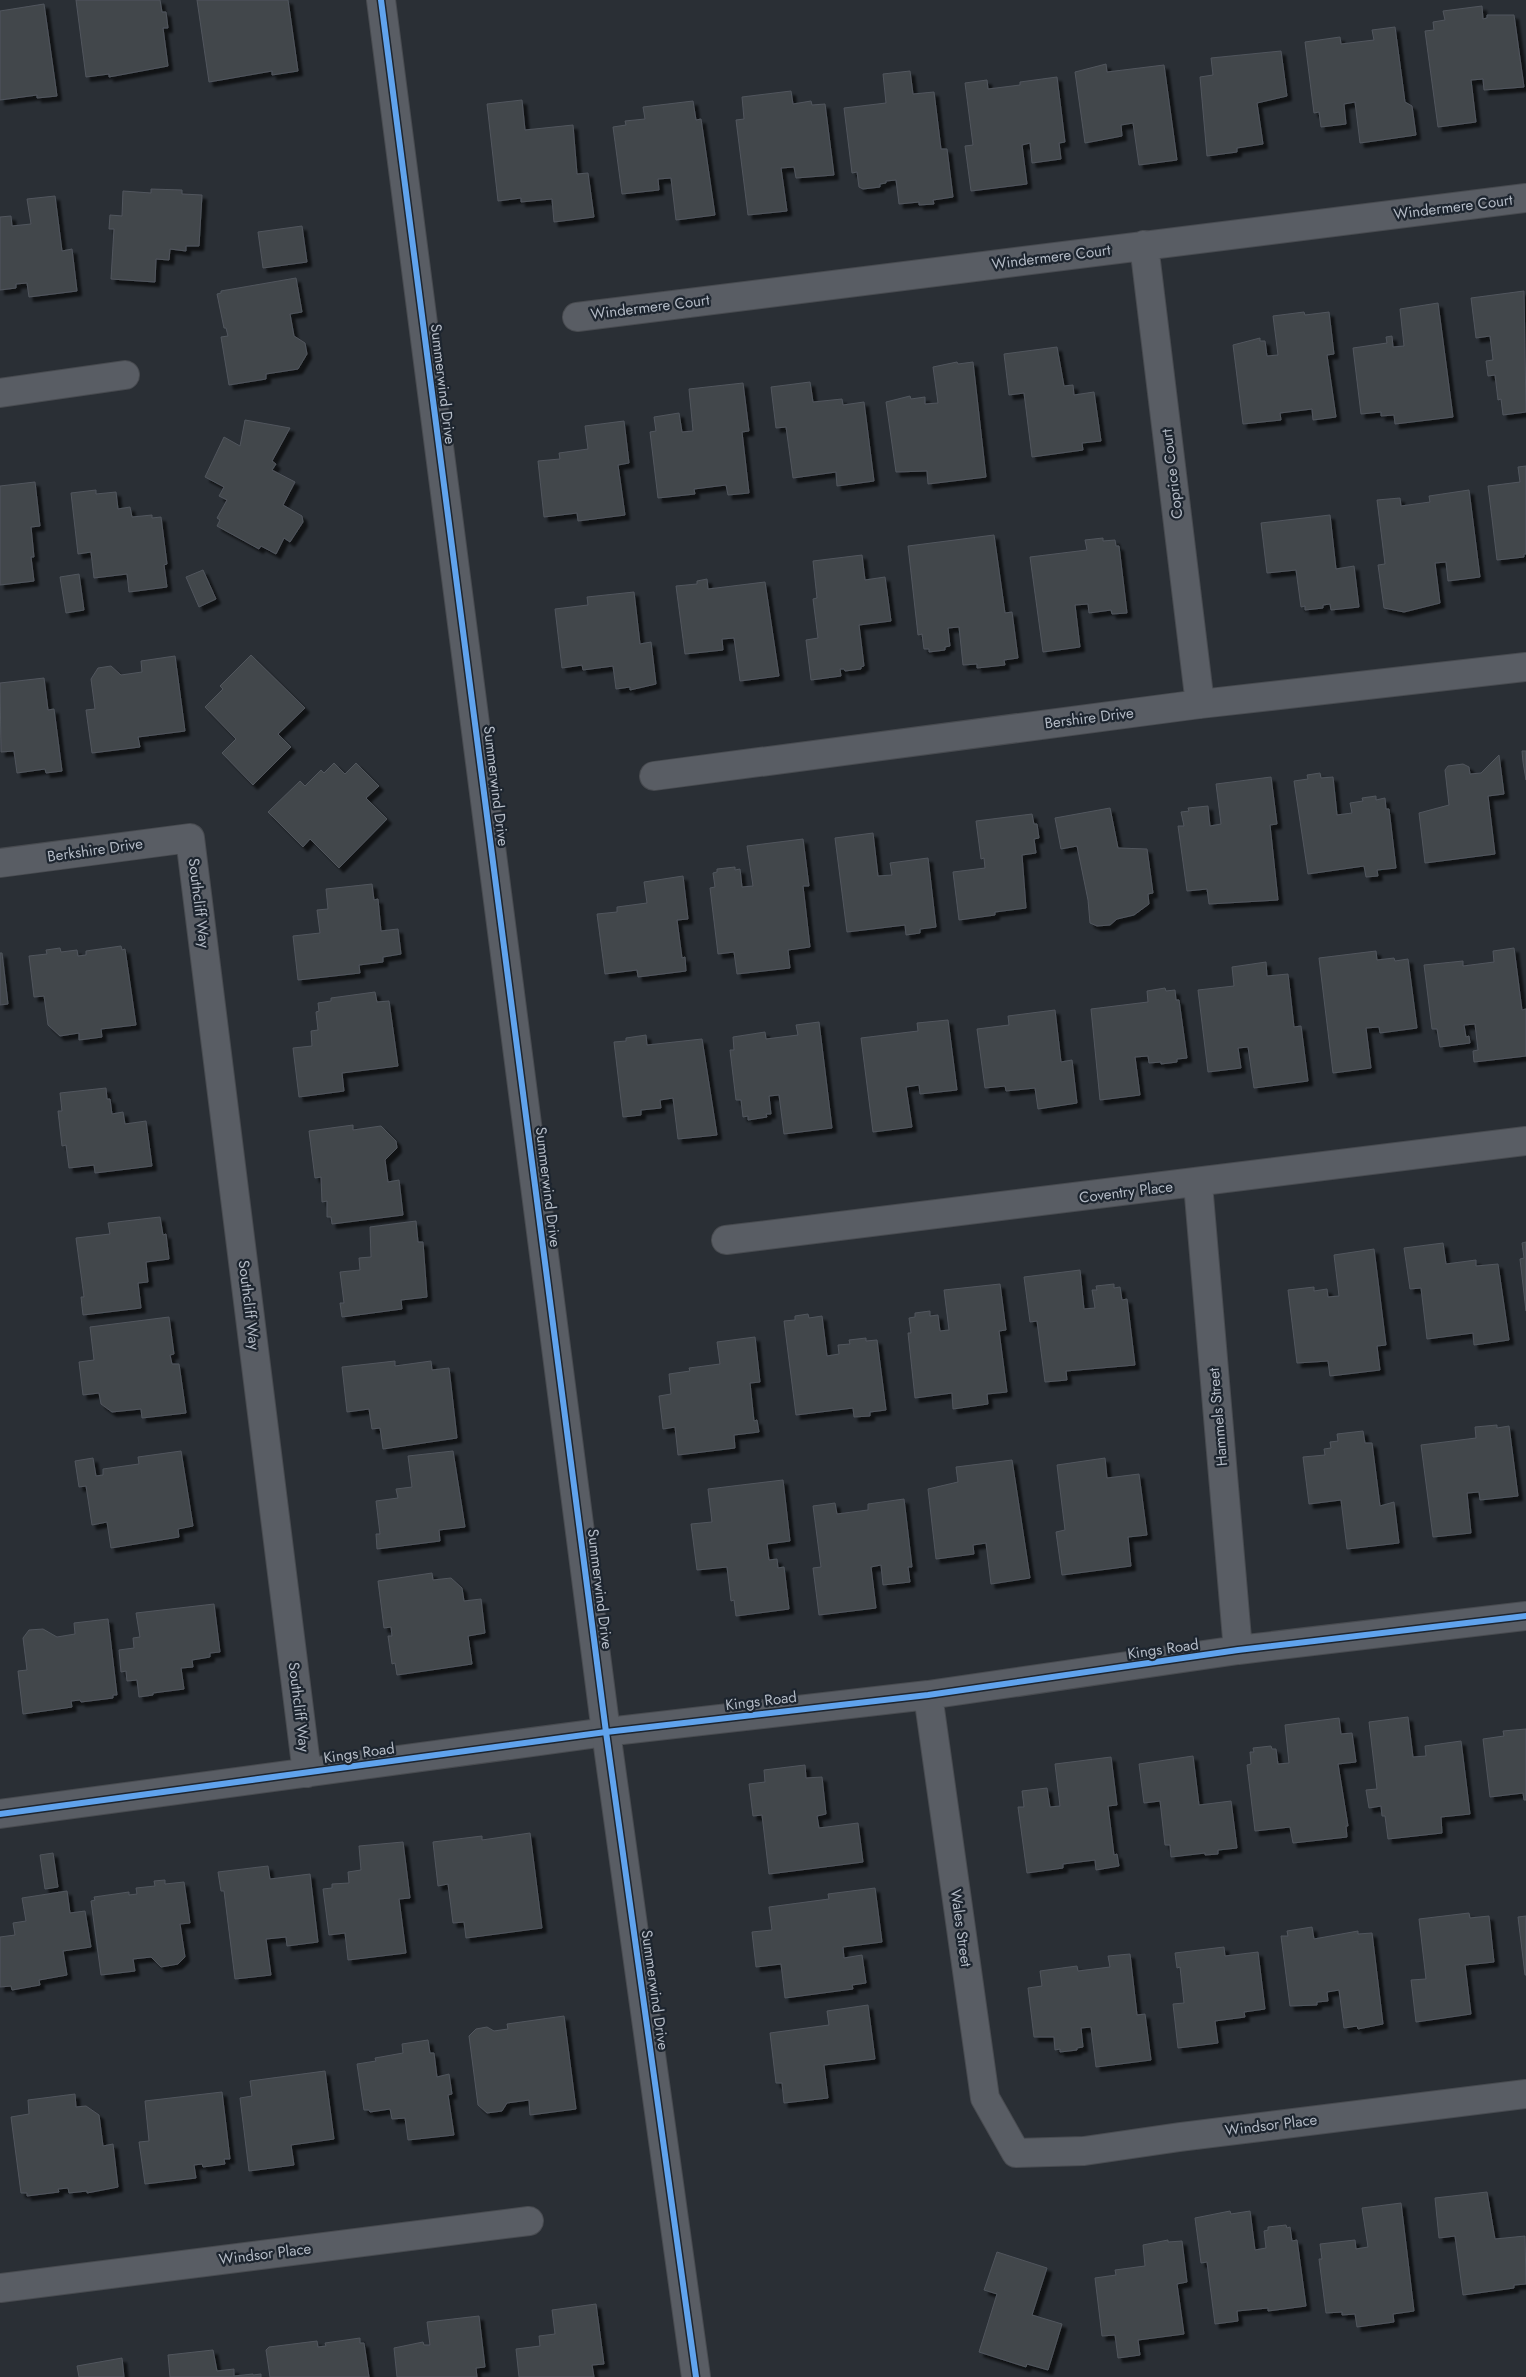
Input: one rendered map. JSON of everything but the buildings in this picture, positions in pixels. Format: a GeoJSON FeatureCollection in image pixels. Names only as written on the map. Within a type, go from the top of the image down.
{"type":"FeatureCollection","features":[{"type":"Feature","properties":{"kind":"street","name":"Summerwind Drive"},"geometry":{"type":"LineString","coordinates":[[380,0],[606,1732],[696,2377]]}},
{"type":"Feature","properties":{"kind":"street","name":"Windermere Court"},"geometry":{"type":"LineString","coordinates":[[577,316],[1526,198]]}},
{"type":"Feature","properties":{"kind":"street","name":"Coprice Court"},"geometry":{"type":"LineString","coordinates":[[1144,245],[1200,704]]}},
{"type":"Feature","properties":{"kind":"street"},"geometry":{"type":"LineString","coordinates":[[0,393],[125,375]]}},
{"type":"Feature","properties":{"kind":"street","name":"Bershire Drive"},"geometry":{"type":"LineString","coordinates":[[654,776],[1200,704],[1526,667]]}},
{"type":"Feature","properties":{"kind":"street","name":"Berkshire Drive"},"geometry":{"type":"LineString","coordinates":[[0,863],[190,838]]}},
{"type":"Feature","properties":{"kind":"street","name":"Southcliff Way"},"geometry":{"type":"LineString","coordinates":[[190,838],[307,1773]]}},
{"type":"Feature","properties":{"kind":"street","name":"Coventry Place"},"geometry":{"type":"LineString","coordinates":[[726,1240],[1198,1184],[1526,1142]]}},
{"type":"Feature","properties":{"kind":"street","name":"Hammels Street"},"geometry":{"type":"LineString","coordinates":[[1198,1184],[1238,1650]]}},
{"type":"Feature","properties":{"kind":"street","name":"Kings Road"},"geometry":{"type":"LineString","coordinates":[[0,1814],[606,1732],[928,1694],[1238,1650],[1526,1616]]}},
{"type":"Feature","properties":{"kind":"street","name":"Wales Street"},"geometry":{"type":"LineString","coordinates":[[928,1694],[985,2098],[1016,2153]]}},
{"type":"Feature","properties":{"kind":"street","name":"Windsor Place"},"geometry":{"type":"LineString","coordinates":[[1016,2153],[1084,2151],[1180,2137],[1526,2094]]}},
{"type":"Feature","properties":{"kind":"street","name":"Windsor Place"},"geometry":{"type":"LineString","coordinates":[[0,2288],[530,2221]]}},
{"type":"Feature","properties":{"kind":"cycle path"},"geometry":{"type":"LineString","coordinates":[[381,0],[606,1732],[696,2377]]}},
{"type":"Feature","properties":{"kind":"cycle path"},"geometry":{"type":"LineString","coordinates":[[0,1814],[606,1732],[928,1695],[1238,1650],[1526,1616]]}}]}
